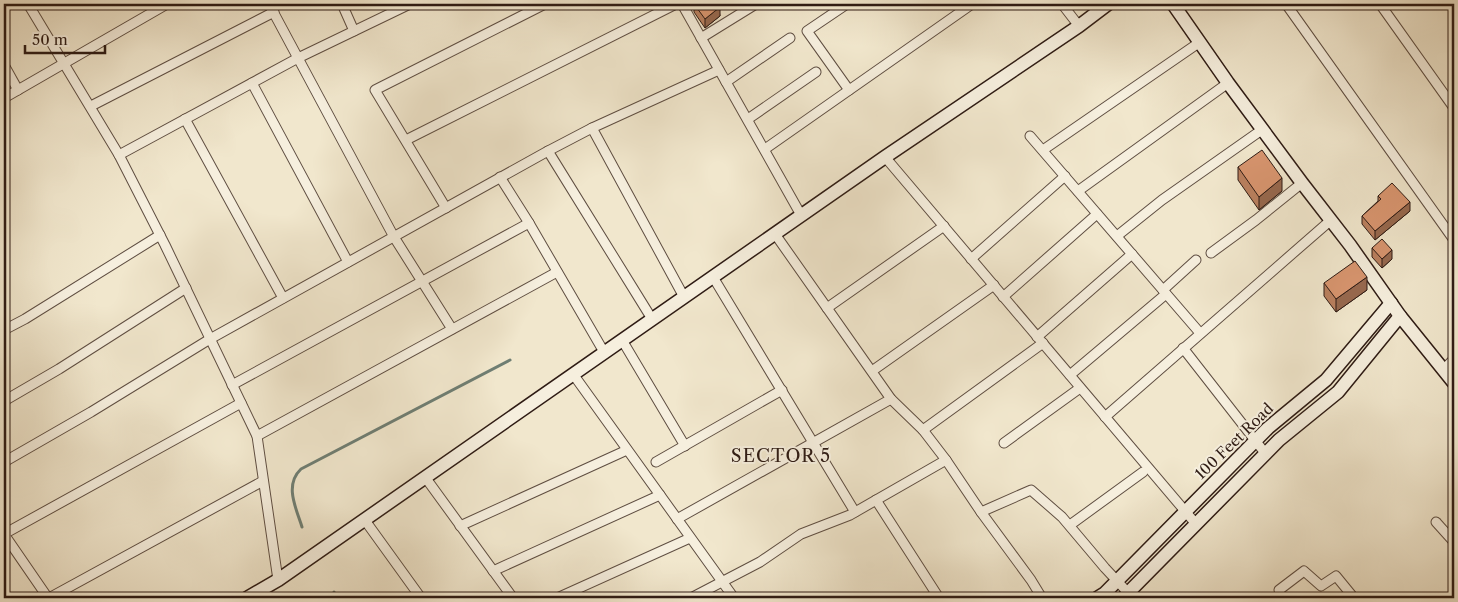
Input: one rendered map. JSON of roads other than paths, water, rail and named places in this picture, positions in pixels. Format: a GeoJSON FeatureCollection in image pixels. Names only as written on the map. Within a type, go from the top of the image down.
{"type":"FeatureCollection","features":[{"type":"Feature","properties":{"kind":"street"},"geometry":{"type":"LineString","coordinates":[[28,4],[120,155],[257,436],[278,580]]}},
{"type":"Feature","properties":{"kind":"street"},"geometry":{"type":"LineString","coordinates":[[4,98],[167,4]]}},
{"type":"Feature","properties":{"kind":"street"},"geometry":{"type":"LineString","coordinates":[[269,4],[394,237],[452,329]]}},
{"type":"Feature","properties":{"kind":"street"},"geometry":{"type":"LineString","coordinates":[[342,4],[354,31]]}},
{"type":"Feature","properties":{"kind":"street"},"geometry":{"type":"LineString","coordinates":[[120,155],[298,58],[410,4]]}},
{"type":"Feature","properties":{"kind":"street"},"geometry":{"type":"LineString","coordinates":[[446,208],[375,90],[544,4]]}},
{"type":"Feature","properties":{"kind":"street"},"geometry":{"type":"LineString","coordinates":[[406,140],[676,4]]}},
{"type":"Feature","properties":{"kind":"street"},"geometry":{"type":"LineString","coordinates":[[682,4],[801,215]]}},
{"type":"Feature","properties":{"kind":"street"},"geometry":{"type":"LineString","coordinates":[[702,38],[756,4]]}},
{"type":"Feature","properties":{"kind":"street"},"geometry":{"type":"LineString","coordinates":[[846,4],[807,31],[849,90]]}},
{"type":"Feature","properties":{"kind":"street"},"geometry":{"type":"LineString","coordinates":[[765,150],[972,4]]}},
{"type":"Feature","properties":{"kind":"street"},"geometry":{"type":"LineString","coordinates":[[1062,4],[1078,26]]}},
{"type":"Feature","properties":{"kind":"street"},"geometry":{"type":"LineString","coordinates":[[246,598],[278,580],[884,157],[1108,4]]}},
{"type":"Feature","properties":{"kind":"street"},"geometry":{"type":"LineString","coordinates":[[1174,4],[1228,83],[1331,220],[1400,316],[1454,383]]}},
{"type":"Feature","properties":{"kind":"street"},"geometry":{"type":"LineString","coordinates":[[1286,4],[1454,240]]}},
{"type":"Feature","properties":{"kind":"street"},"geometry":{"type":"LineString","coordinates":[[1380,4],[1454,108]]}},
{"type":"Feature","properties":{"kind":"street"},"geometry":{"type":"LineString","coordinates":[[91,106],[274,12]]}},
{"type":"Feature","properties":{"kind":"street"},"geometry":{"type":"LineString","coordinates":[[726,82],[790,38]]}},
{"type":"Feature","properties":{"kind":"street"},"geometry":{"type":"LineString","coordinates":[[1042,150],[1200,42]]}},
{"type":"Feature","properties":{"kind":"street"},"geometry":{"type":"LineString","coordinates":[[4,65],[18,90]]}},
{"type":"Feature","properties":{"kind":"street"},"geometry":{"type":"LineString","coordinates":[[4,462],[91,412],[210,339],[500,177],[592,128],[719,70]]}},
{"type":"Feature","properties":{"kind":"street"},"geometry":{"type":"LineString","coordinates":[[748,119],[816,72]]}},
{"type":"Feature","properties":{"kind":"street"},"geometry":{"type":"LineString","coordinates":[[252,83],[348,262]]}},
{"type":"Feature","properties":{"kind":"street"},"geometry":{"type":"LineString","coordinates":[[1078,191],[1228,83]]}},
{"type":"Feature","properties":{"kind":"street"},"geometry":{"type":"LineString","coordinates":[[185,119],[283,298]]}},
{"type":"Feature","properties":{"kind":"street"},"geometry":{"type":"LineString","coordinates":[[592,128],[684,297]]}},
{"type":"Feature","properties":{"kind":"street"},"geometry":{"type":"LineString","coordinates":[[1117,236],[1162,200],[1263,130]]}},
{"type":"Feature","properties":{"kind":"street"},"geometry":{"type":"LineString","coordinates":[[1030,136],[1200,333]]}},
{"type":"Feature","properties":{"kind":"street"},"geometry":{"type":"LineString","coordinates":[[548,151],[652,319]]}},
{"type":"Feature","properties":{"kind":"street"},"geometry":{"type":"LineString","coordinates":[[884,157],[1196,524]]}},
{"type":"Feature","properties":{"kind":"street"},"geometry":{"type":"LineString","coordinates":[[971,259],[1065,176]]}},
{"type":"Feature","properties":{"kind":"street"},"geometry":{"type":"LineString","coordinates":[[500,177],[529,222],[604,352]]}},
{"type":"Feature","properties":{"kind":"street"},"geometry":{"type":"LineString","coordinates":[[1211,253],[1302,183]]}},
{"type":"Feature","properties":{"kind":"street"},"geometry":{"type":"LineString","coordinates":[[1003,297],[1098,214]]}},
{"type":"Feature","properties":{"kind":"street"},"geometry":{"type":"LineString","coordinates":[[1105,417],[1331,220]]}},
{"type":"Feature","properties":{"kind":"street"},"geometry":{"type":"LineString","coordinates":[[232,385],[529,222]]}},
{"type":"Feature","properties":{"kind":"street"},"geometry":{"type":"LineString","coordinates":[[827,308],[944,226]]}},
{"type":"Feature","properties":{"kind":"street"},"geometry":{"type":"LineString","coordinates":[[774,234],[891,399],[923,430],[946,460],[1042,598]]}},
{"type":"Feature","properties":{"kind":"street"},"geometry":{"type":"LineString","coordinates":[[4,330],[160,235]]}},
{"type":"Feature","properties":{"kind":"street"},"geometry":{"type":"LineString","coordinates":[[923,430],[1040,340],[1132,254]]}},
{"type":"Feature","properties":{"kind":"street"},"geometry":{"type":"LineString","coordinates":[[1070,375],[1165,292],[1196,260]]}},
{"type":"Feature","properties":{"kind":"street"},"geometry":{"type":"LineString","coordinates":[[257,436],[557,272]]}},
{"type":"Feature","properties":{"kind":"street"},"geometry":{"type":"LineString","coordinates":[[713,277],[855,512]]}},
{"type":"Feature","properties":{"kind":"street"},"geometry":{"type":"LineString","coordinates":[[872,371],[994,285]]}},
{"type":"Feature","properties":{"kind":"street"},"geometry":{"type":"LineString","coordinates":[[4,401],[60,369],[186,288]]}},
{"type":"Feature","properties":{"kind":"street","name":"100 Feet Road"},"geometry":{"type":"LineString","coordinates":[[1097,598],[1105,594],[1255,440],[1326,380],[1391,303]]}},
{"type":"Feature","properties":{"kind":"street","name":"100 Feet Road"},"geometry":{"type":"LineString","coordinates":[[1128,596],[1278,440],[1338,392],[1400,316]]}},
{"type":"Feature","properties":{"kind":"street"},"geometry":{"type":"LineString","coordinates":[[622,340],[685,446]]}},
{"type":"Feature","properties":{"kind":"street"},"geometry":{"type":"LineString","coordinates":[[1183,348],[1265,454]]}},
{"type":"Feature","properties":{"kind":"street"},"geometry":{"type":"LineString","coordinates":[[1444,369],[1454,359]]}},
{"type":"Feature","properties":{"kind":"street"},"geometry":{"type":"LineString","coordinates":[[573,374],[734,598]]}},
{"type":"Feature","properties":{"kind":"street"},"geometry":{"type":"LineString","coordinates":[[1004,443],[1080,388]]}},
{"type":"Feature","properties":{"kind":"street"},"geometry":{"type":"LineString","coordinates":[[656,462],[782,390]]}},
{"type":"Feature","properties":{"kind":"street"},"geometry":{"type":"LineString","coordinates":[[677,519],[891,399]]}},
{"type":"Feature","properties":{"kind":"street"},"geometry":{"type":"LineString","coordinates":[[241,402],[4,534],[48,598],[263,481]]}},
{"type":"Feature","properties":{"kind":"street"},"geometry":{"type":"LineString","coordinates":[[460,526],[627,450]]}},
{"type":"Feature","properties":{"kind":"street"},"geometry":{"type":"LineString","coordinates":[[691,598],[760,562],[801,534],[855,512],[946,460]]}},
{"type":"Feature","properties":{"kind":"street"},"geometry":{"type":"LineString","coordinates":[[1070,525],[1143,472]]}},
{"type":"Feature","properties":{"kind":"street"},"geometry":{"type":"LineString","coordinates":[[425,477],[513,598]]}},
{"type":"Feature","properties":{"kind":"street"},"geometry":{"type":"LineString","coordinates":[[981,512],[1031,490],[1070,525],[1128,596]]}},
{"type":"Feature","properties":{"kind":"street"},"geometry":{"type":"LineString","coordinates":[[493,571],[660,495]]}},
{"type":"Feature","properties":{"kind":"street"},"geometry":{"type":"LineString","coordinates":[[876,500],[938,598]]}},
{"type":"Feature","properties":{"kind":"street"},"geometry":{"type":"LineString","coordinates":[[364,519],[421,598]]}},
{"type":"Feature","properties":{"kind":"street"},"geometry":{"type":"LineString","coordinates":[[1436,522],[1454,542]]}},
{"type":"Feature","properties":{"kind":"street"},"geometry":{"type":"LineString","coordinates":[[557,598],[690,538]]}},
{"type":"Feature","properties":{"kind":"street"},"geometry":{"type":"LineString","coordinates":[[1279,590],[1304,571],[1321,586],[1336,576],[1354,598]]}},
{"type":"Feature","properties":{"kind":"waterway"},"geometry":{"type":"LineString","coordinates":[[302,527],[292,489],[296,475],[301,469],[510,360]]}},
{"type":"Feature","properties":{"kind":"waterway"},"geometry":{"type":"LineString","coordinates":[[334,592],[338,598]]}},
{"type":"Feature","properties":{"kind":"district","name":"SECTOR 5"},"geometry":{"type":"Point","coordinates":[781,456]}}]}
